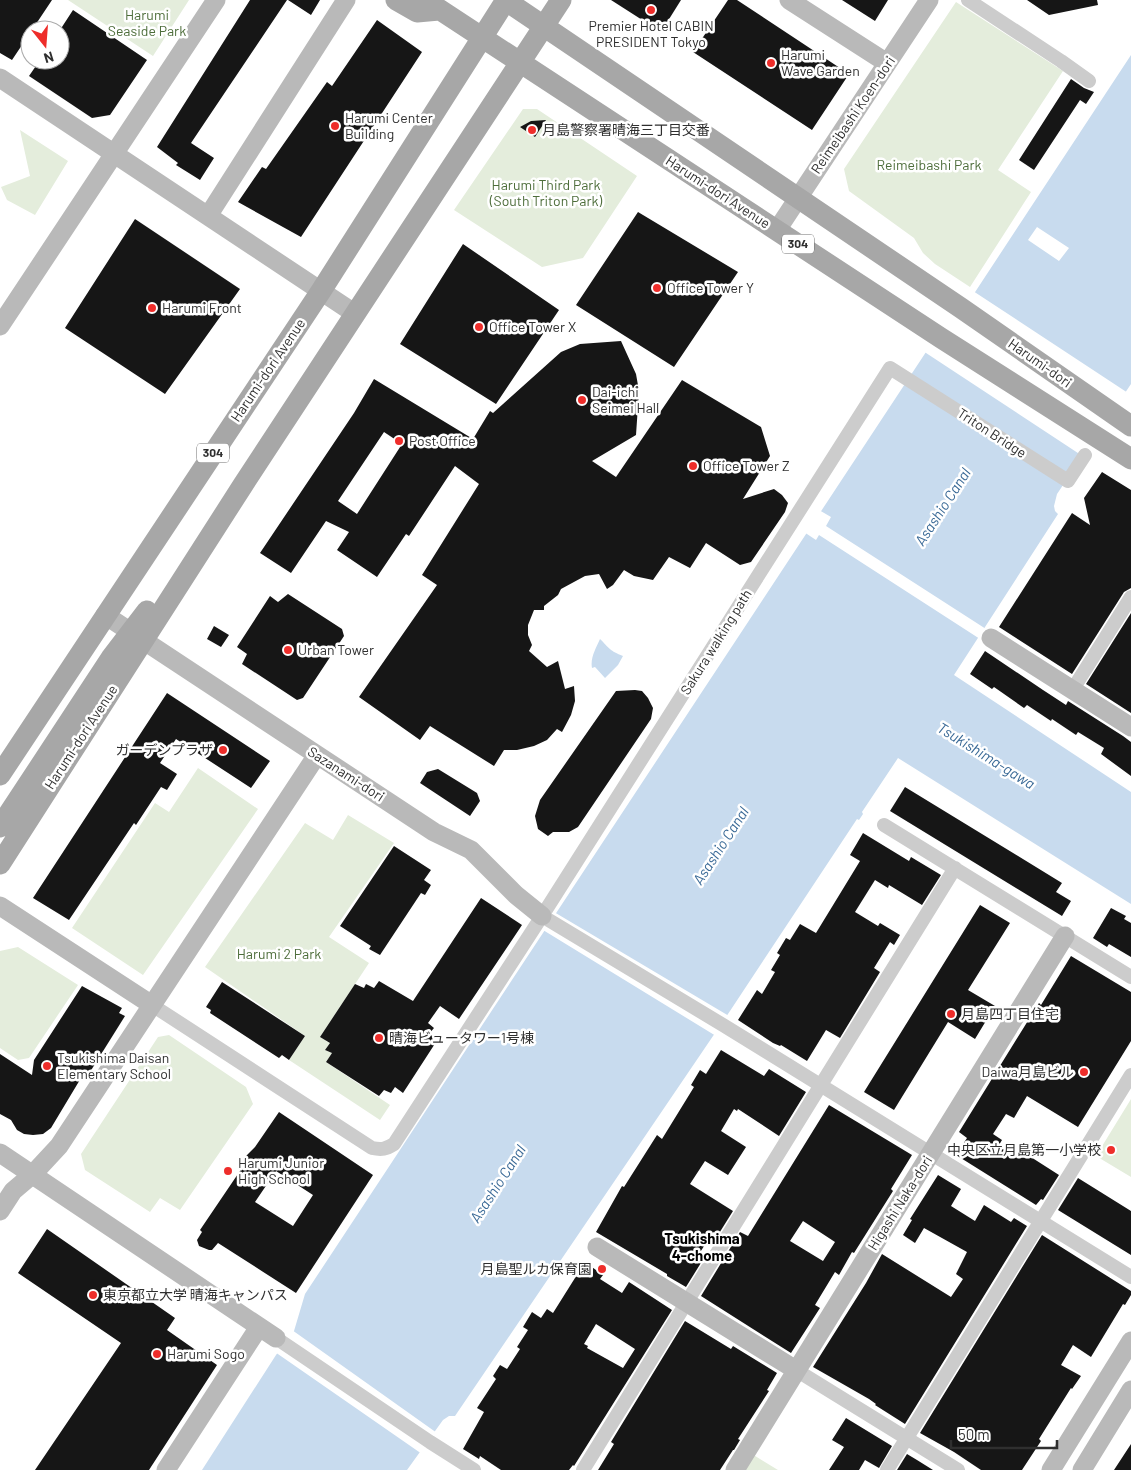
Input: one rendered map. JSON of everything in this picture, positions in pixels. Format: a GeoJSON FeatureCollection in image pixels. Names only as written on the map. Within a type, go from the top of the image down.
{"type":"FeatureCollection","features":[{"type":"Feature","properties":{"kind":"main road"},"geometry":{"type":"LineString","coordinates":[[396,0],[416,12],[432,5]]}},
{"type":"Feature","properties":{"kind":"main road","name":"Harumi-dori Avenue"},"geometry":{"type":"LineString","coordinates":[[0,775],[321,291],[506,0],[961,308]]}},
{"type":"Feature","properties":{"kind":"main road"},"geometry":{"type":"LineString","coordinates":[[544,26],[561,0]]}},
{"type":"Feature","properties":{"kind":"main road","name":"304"},"geometry":{"type":"LineString","coordinates":[[432,5],[482,38]]}},
{"type":"Feature","properties":{"kind":"main road","name":"Harumi-dori Avenue"},"geometry":{"type":"LineString","coordinates":[[0,864],[137,637],[242,485],[544,26]]}},
{"type":"Feature","properties":{"kind":"main road","name":"Harumi-dori Avenue"},"geometry":{"type":"LineString","coordinates":[[482,38],[941,338],[1131,458]]}},
{"type":"Feature","properties":{"kind":"main road","name":"Harumi-dori"},"geometry":{"type":"LineString","coordinates":[[961,308],[1125,422]]}},
{"type":"Feature","properties":{"kind":"main road","name":"Harumi-dori Avenue"},"geometry":{"type":"LineString","coordinates":[[0,827],[111,658],[137,637]]}},
{"type":"Feature","properties":{"kind":"street"},"geometry":{"type":"LineString","coordinates":[[0,326],[216,0]]}},
{"type":"Feature","properties":{"kind":"street"},"geometry":{"type":"LineString","coordinates":[[208,216],[346,0]]}},
{"type":"Feature","properties":{"kind":"street","name":"Reimeibashi Koen-dori"},"geometry":{"type":"LineString","coordinates":[[776,230],[928,0]]}},
{"type":"Feature","properties":{"kind":"street"},"geometry":{"type":"LineString","coordinates":[[968,0],[1089,81]]}},
{"type":"Feature","properties":{"kind":"street"},"geometry":{"type":"LineString","coordinates":[[800,3],[887,63]]}},
{"type":"Feature","properties":{"kind":"street"},"geometry":{"type":"LineString","coordinates":[[0,78],[354,313]]}},
{"type":"Feature","properties":{"kind":"street","name":"Triton Bridge"},"geometry":{"type":"LineString","coordinates":[[890,368],[1068,481],[1085,455]]}},
{"type":"Feature","properties":{"kind":"street","name":"Sakura walking path"},"geometry":{"type":"LineString","coordinates":[[152,1005],[372,1148],[381,1150],[394,1144],[544,918],[890,368]]}},
{"type":"Feature","properties":{"kind":"street"},"geometry":{"type":"LineString","coordinates":[[1073,689],[1131,597]]}},
{"type":"Feature","properties":{"kind":"street","name":"Sazanami-dori"},"geometry":{"type":"LineString","coordinates":[[105,615],[434,832],[471,850],[516,895],[544,918]]}},
{"type":"Feature","properties":{"kind":"street"},"geometry":{"type":"LineString","coordinates":[[991,638],[1131,728]]}},
{"type":"Feature","properties":{"kind":"street"},"geometry":{"type":"LineString","coordinates":[[0,1211],[13,1191],[33,1174],[59,1146],[317,755]]}},
{"type":"Feature","properties":{"kind":"street"},"geometry":{"type":"LineString","coordinates":[[884,825],[1131,977]]}},
{"type":"Feature","properties":{"kind":"street"},"geometry":{"type":"LineString","coordinates":[[582,1470],[954,868]]}},
{"type":"Feature","properties":{"kind":"street"},"geometry":{"type":"LineString","coordinates":[[0,906],[152,1005]]}},
{"type":"Feature","properties":{"kind":"street"},"geometry":{"type":"LineString","coordinates":[[544,918],[722,1025],[1131,1277]]}},
{"type":"Feature","properties":{"kind":"street","name":"Higashi Naka-dori"},"geometry":{"type":"LineString","coordinates":[[734,1470],[1065,936]]}},
{"type":"Feature","properties":{"kind":"street"},"geometry":{"type":"LineString","coordinates":[[886,1470],[1131,1075]]}},
{"type":"Feature","properties":{"kind":"street"},"geometry":{"type":"LineString","coordinates":[[0,1153],[474,1470]]}},
{"type":"Feature","properties":{"kind":"street"},"geometry":{"type":"LineString","coordinates":[[597,1247],[958,1470]]}},
{"type":"Feature","properties":{"kind":"street"},"geometry":{"type":"LineString","coordinates":[[166,1470],[259,1327]]}},
{"type":"Feature","properties":{"kind":"street"},"geometry":{"type":"LineString","coordinates":[[1051,1470],[1131,1341]]}},
{"type":"Feature","properties":{"kind":"street"},"geometry":{"type":"LineString","coordinates":[[1082,1470],[1131,1390]]}},
{"type":"Feature","properties":{"kind":"green space","name":"Harumi Seaside Park"},"geometry":{"type":"Polygon","coordinates":[[[68,0],[189,0],[153,56],[68,0]]]}},
{"type":"Feature","properties":{"kind":"green space","name":"Reimeibashi Park"},"geometry":{"type":"Polygon","coordinates":[[[956,2],[1063,71],[998,170],[1031,192],[970,287],[935,264],[923,253],[914,238],[849,191],[844,169],[956,2]]]}},
{"type":"Feature","properties":{"kind":"green space","name":"Harumi Third Park (South Triton Park)"},"geometry":{"type":"Polygon","coordinates":[[[523,109],[537,109],[637,176],[583,258],[542,267],[454,210],[523,109]]]}},
{"type":"Feature","properties":{"kind":"green space"},"geometry":{"type":"Polygon","coordinates":[[[20,130],[68,161],[35,215],[7,200],[1,187],[30,176],[20,130]]]}},
{"type":"Feature","properties":{"kind":"green space"},"geometry":{"type":"Polygon","coordinates":[[[198,768],[258,809],[143,975],[72,928],[155,803],[169,812],[198,768]]]}},
{"type":"Feature","properties":{"kind":"green space","name":"Harumi 2 Park"},"geometry":{"type":"Polygon","coordinates":[[[348,815],[394,843],[329,937],[369,963],[320,1037],[330,1043],[325,1050],[332,1053],[326,1062],[390,1105],[380,1120],[289,1060],[305,1036],[205,967],[305,823],[333,840],[348,815]]]}},
{"type":"Feature","properties":{"kind":"green space"},"geometry":{"type":"Polygon","coordinates":[[[18,947],[78,985],[29,1058],[18,1060],[0,1048],[0,951],[18,947]]]}},
{"type":"Feature","properties":{"kind":"green space"},"geometry":{"type":"Polygon","coordinates":[[[169,1035],[246,1087],[253,1104],[180,1210],[160,1198],[150,1212],[85,1170],[81,1154],[158,1037],[169,1035]]]}},
{"type":"Feature","properties":{"kind":"green space"},"geometry":{"type":"Polygon","coordinates":[[[1131,1099],[1131,1177],[1096,1156],[1131,1099]]]}},
{"type":"Feature","properties":{"kind":"green space"},"geometry":{"type":"Polygon","coordinates":[[[752,1454],[778,1470],[742,1470],[752,1454]]]}},
{"type":"Feature","properties":{"kind":"water"},"geometry":{"type":"Polygon","coordinates":[[[1131,55],[1131,384],[1057,494],[1054,506],[1058,514],[954,675],[1131,792],[1131,904],[898,758],[862,812],[863,814],[859,820],[857,819],[730,1011],[455,1416],[449,1416],[443,1420],[407,1470],[202,1470],[276,1355],[294,1331],[305,1294],[926,352],[933,356],[1131,55]]]}},
{"type":"Feature","properties":{"kind":"water"},"geometry":{"type":"Polygon","coordinates":[[[600,639],[612,651],[623,656],[618,665],[605,678],[595,667],[592,668],[595,649],[600,639]]]}},
{"type":"Feature","properties":{"kind":"pier"},"geometry":{"type":"Polygon","coordinates":[[[1037,227],[1069,248],[1059,261],[1028,240],[1037,227]]]}},
{"type":"Feature","properties":{"kind":"pier"},"geometry":{"type":"Polygon","coordinates":[[[973,291],[1128,393],[1084,457],[923,351],[927,349],[932,353],[973,291]]]}},
{"type":"Feature","properties":{"kind":"pier"},"geometry":{"type":"Polygon","coordinates":[[[819,510],[831,517],[826,526],[986,629],[980,639],[819,535],[816,540],[804,532],[819,510]]]}},
{"type":"Feature","properties":{"kind":"pier"},"geometry":{"type":"Polygon","coordinates":[[[554,912],[729,1016],[716,1036],[543,930],[554,912]]]}},
{"type":"Feature","properties":{"kind":"pier"},"geometry":{"type":"Polygon","coordinates":[[[292,1330],[437,1433],[422,1454],[275,1352],[292,1330]]]}},
{"type":"Feature","properties":{"kind":"building"},"geometry":{"type":"Polygon","coordinates":[[[0,0],[52,0],[39,20],[20,20],[20,48],[12,60],[0,53],[0,0]]]}},
{"type":"Feature","properties":{"kind":"building"},"geometry":{"type":"Polygon","coordinates":[[[250,0],[287,0],[191,143],[214,158],[200,180],[176,165],[178,163],[157,147],[250,0]]]}},
{"type":"Feature","properties":{"kind":"building"},"geometry":{"type":"Polygon","coordinates":[[[288,0],[320,0],[311,15],[288,0]]]}},
{"type":"Feature","properties":{"kind":"building","name":"Premier Hotel CABIN PRESIDENT Tokyo"},"geometry":{"type":"Polygon","coordinates":[[[611,0],[681,0],[661,32],[611,0]]]}},
{"type":"Feature","properties":{"kind":"building","name":"Harumi Wave Garden"},"geometry":{"type":"Polygon","coordinates":[[[728,0],[737,0],[849,74],[812,130],[693,52],[728,0]]]}},
{"type":"Feature","properties":{"kind":"building"},"geometry":{"type":"Polygon","coordinates":[[[842,0],[888,0],[875,21],[842,0]]]}},
{"type":"Feature","properties":{"kind":"building"},"geometry":{"type":"Polygon","coordinates":[[[1027,0],[1097,0],[1098,5],[1049,15],[1027,0]]]}},
{"type":"Feature","properties":{"kind":"building"},"geometry":{"type":"Polygon","coordinates":[[[73,10],[147,60],[110,115],[92,118],[29,76],[33,70],[70,70],[70,20],[66,20],[73,10]]]}},
{"type":"Feature","properties":{"kind":"building","name":"Harumi Center Building"},"geometry":{"type":"Polygon","coordinates":[[[377,20],[422,52],[301,237],[238,202],[262,167],[266,169],[327,82],[332,86],[377,20]]]}},
{"type":"Feature","properties":{"kind":"building"},"geometry":{"type":"Polygon","coordinates":[[[1071,79],[1094,92],[1086,104],[1080,100],[1034,170],[1019,160],[1071,79]]]}},
{"type":"Feature","properties":{"kind":"building"},"geometry":{"type":"Polygon","coordinates":[[[546,120],[535,137],[520,127],[531,121],[546,120]]]}},
{"type":"Feature","properties":{"kind":"building","name":"Office Tower Y"},"geometry":{"type":"Polygon","coordinates":[[[638,212],[738,272],[674,367],[576,305],[638,212]]]}},
{"type":"Feature","properties":{"kind":"building","name":"Harumi Front"},"geometry":{"type":"Polygon","coordinates":[[[135,219],[240,289],[165,394],[65,328],[135,219]]]}},
{"type":"Feature","properties":{"kind":"building","name":"Office Tower X"},"geometry":{"type":"Polygon","coordinates":[[[463,244],[559,310],[496,404],[400,344],[463,244]]]}},
{"type":"Feature","properties":{"kind":"building"},"geometry":{"type":"Polygon","coordinates":[[[621,341],[636,374],[639,391],[636,435],[592,461],[616,477],[682,380],[761,427],[770,456],[743,499],[774,489],[788,503],[785,512],[751,562],[740,565],[706,543],[690,568],[669,557],[653,580],[634,576],[624,570],[613,585],[607,589],[599,574],[585,576],[561,589],[558,595],[544,606],[544,610],[534,610],[528,625],[528,635],[532,645],[529,651],[547,667],[558,661],[565,689],[574,686],[575,701],[571,715],[562,732],[557,729],[547,740],[534,746],[517,750],[504,750],[494,766],[430,726],[420,740],[359,697],[437,585],[422,575],[479,484],[455,466],[409,536],[406,534],[377,577],[337,550],[349,532],[326,521],[291,573],[260,553],[354,413],[374,379],[473,439],[490,411],[493,413],[561,352],[580,344],[621,341]],[[384,432],[338,501],[357,514],[402,444],[384,432]]]}},
{"type":"Feature","properties":{"kind":"building"},"geometry":{"type":"Polygon","coordinates":[[[1102,472],[1131,490],[1131,588],[1124,592],[1072,674],[999,627],[1072,513],[1090,525],[1084,498],[1102,472]]]}},
{"type":"Feature","properties":{"kind":"building","name":"Urban Tower"},"geometry":{"type":"Polygon","coordinates":[[[288,594],[342,629],[344,636],[303,698],[297,700],[242,664],[247,654],[237,647],[270,596],[278,602],[288,594]]]}},
{"type":"Feature","properties":{"kind":"building"},"geometry":{"type":"Polygon","coordinates":[[[1131,613],[1131,713],[1086,684],[1131,613]]]}},
{"type":"Feature","properties":{"kind":"building"},"geometry":{"type":"Polygon","coordinates":[[[214,626],[229,635],[221,647],[207,639],[214,626]]]}},
{"type":"Feature","properties":{"kind":"building"},"geometry":{"type":"Polygon","coordinates":[[[985,651],[1066,705],[1068,701],[1131,742],[1131,776],[1101,754],[1104,748],[1078,732],[1076,735],[1027,705],[1024,708],[994,687],[992,689],[970,674],[985,651]]]}},
{"type":"Feature","properties":{"kind":"building"},"geometry":{"type":"Polygon","coordinates":[[[616,691],[642,691],[648,698],[653,708],[651,719],[578,827],[569,832],[553,832],[548,836],[538,829],[535,816],[540,800],[616,691]]]}},
{"type":"Feature","properties":{"kind":"building","name":"ガーデンプラザ"},"geometry":{"type":"Polygon","coordinates":[[[167,693],[270,761],[251,788],[176,739],[160,763],[177,774],[167,790],[161,787],[136,825],[134,823],[69,920],[33,898],[167,693]]]}},
{"type":"Feature","properties":{"kind":"building"},"geometry":{"type":"Polygon","coordinates":[[[438,769],[477,793],[480,801],[470,816],[420,783],[427,772],[438,769]]]}},
{"type":"Feature","properties":{"kind":"building"},"geometry":{"type":"Polygon","coordinates":[[[905,787],[1062,883],[1056,892],[1071,901],[1062,916],[890,811],[905,787]]]}},
{"type":"Feature","properties":{"kind":"building"},"geometry":{"type":"Polygon","coordinates":[[[863,833],[909,861],[911,857],[941,875],[922,905],[889,885],[888,888],[875,880],[855,912],[878,926],[880,923],[900,935],[894,945],[890,942],[874,968],[880,972],[840,1038],[826,1030],[807,1061],[781,1045],[773,1043],[738,1020],[757,990],[762,994],[775,972],[771,970],[780,955],[777,953],[786,938],[790,940],[800,924],[816,933],[860,861],[850,855],[863,833]]]}},
{"type":"Feature","properties":{"kind":"building"},"geometry":{"type":"Polygon","coordinates":[[[394,846],[431,870],[424,880],[431,885],[425,895],[421,893],[380,955],[369,949],[371,946],[340,926],[394,846]]]}},
{"type":"Feature","properties":{"kind":"building","name":"晴海ビュータワー1号棟"},"geometry":{"type":"Polygon","coordinates":[[[481,898],[522,925],[459,1019],[440,1006],[428,1023],[434,1028],[429,1034],[438,1039],[403,1093],[395,1087],[391,1093],[384,1090],[379,1096],[326,1062],[332,1053],[325,1050],[330,1043],[320,1037],[355,984],[364,988],[366,984],[374,988],[379,981],[413,1001],[481,898]]]}},
{"type":"Feature","properties":{"kind":"building","name":"月島四丁目住宅"},"geometry":{"type":"Polygon","coordinates":[[[980,905],[1010,923],[968,990],[995,1006],[975,1039],[948,1022],[894,1110],[864,1092],[980,905]]]}},
{"type":"Feature","properties":{"kind":"building"},"geometry":{"type":"Polygon","coordinates":[[[1111,908],[1126,916],[1124,919],[1131,923],[1131,957],[1109,944],[1107,947],[1093,938],[1111,908]]]}},
{"type":"Feature","properties":{"kind":"building"},"geometry":{"type":"Polygon","coordinates":[[[1071,956],[1131,992],[1131,1041],[1078,1127],[1027,1096],[1014,1118],[1006,1114],[993,1134],[1002,1140],[999,1145],[1020,1158],[1023,1152],[1059,1175],[1043,1200],[1041,1199],[1036,1205],[956,1155],[967,1138],[959,1132],[1039,1003],[1041,1005],[1071,956]]]}},
{"type":"Feature","properties":{"kind":"building"},"geometry":{"type":"Polygon","coordinates":[[[222,982],[305,1036],[289,1060],[282,1055],[279,1058],[210,1013],[211,1010],[206,1007],[222,982]]]}},
{"type":"Feature","properties":{"kind":"building"},"geometry":{"type":"Polygon","coordinates":[[[82,986],[122,1008],[119,1013],[125,1016],[90,1072],[84,1073],[51,1128],[43,1134],[24,1134],[17,1130],[11,1120],[0,1114],[0,1054],[32,1075],[34,1060],[82,986]]]}},
{"type":"Feature","properties":{"kind":"building"},"geometry":{"type":"Polygon","coordinates":[[[721,1050],[764,1076],[769,1069],[806,1092],[779,1136],[738,1109],[737,1111],[734,1109],[721,1131],[746,1147],[728,1175],[705,1161],[690,1184],[733,1211],[718,1235],[713,1232],[699,1254],[704,1258],[686,1287],[596,1232],[622,1186],[624,1187],[657,1135],[662,1139],[694,1087],[691,1085],[700,1070],[706,1074],[721,1050]]]}},
{"type":"Feature","properties":{"kind":"building"},"geometry":{"type":"Polygon","coordinates":[[[829,1105],[912,1155],[891,1189],[893,1191],[854,1253],[852,1252],[839,1275],[835,1272],[815,1305],[820,1308],[791,1353],[701,1296],[740,1232],[748,1236],[829,1105]],[[803,1221],[790,1241],[823,1261],[835,1242],[803,1221]]]}},
{"type":"Feature","properties":{"kind":"building"},"geometry":{"type":"Polygon","coordinates":[[[279,1112],[373,1175],[296,1293],[218,1243],[212,1250],[209,1250],[199,1246],[197,1240],[202,1232],[200,1230],[244,1165],[241,1164],[245,1157],[255,1147],[279,1112]],[[276,1171],[255,1202],[293,1226],[313,1195],[276,1171]]]}},
{"type":"Feature","properties":{"kind":"building"},"geometry":{"type":"Polygon","coordinates":[[[938,1175],[961,1189],[951,1206],[975,1221],[984,1205],[1011,1222],[1014,1218],[1027,1226],[905,1424],[875,1405],[869,1399],[813,1367],[882,1254],[951,1297],[963,1279],[956,1274],[967,1252],[924,1228],[915,1243],[903,1235],[912,1220],[910,1219],[938,1175]]]}},
{"type":"Feature","properties":{"kind":"building"},"geometry":{"type":"Polygon","coordinates":[[[1078,1178],[1131,1211],[1131,1255],[1058,1210],[1078,1178]]]}},
{"type":"Feature","properties":{"kind":"building","name":"Harumi Sogo"},"geometry":{"type":"Polygon","coordinates":[[[47,1229],[175,1318],[167,1330],[217,1365],[149,1470],[35,1470],[121,1343],[18,1273],[47,1229]]]}},
{"type":"Feature","properties":{"kind":"building"},"geometry":{"type":"Polygon","coordinates":[[[1042,1235],[1131,1291],[1131,1295],[1125,1305],[1123,1304],[1091,1357],[1073,1345],[1061,1365],[1081,1376],[1071,1388],[1022,1470],[981,1470],[920,1433],[1042,1235]]]}},
{"type":"Feature","properties":{"kind":"building"},"geometry":{"type":"Polygon","coordinates":[[[589,1265],[603,1275],[600,1279],[622,1293],[629,1282],[672,1310],[574,1466],[569,1470],[501,1470],[480,1456],[479,1459],[463,1449],[484,1412],[477,1408],[496,1379],[493,1376],[500,1365],[507,1369],[520,1349],[517,1347],[528,1330],[523,1327],[532,1312],[541,1318],[547,1309],[553,1313],[580,1270],[584,1272],[589,1265]],[[596,1324],[584,1344],[588,1346],[587,1348],[623,1368],[635,1349],[596,1324]]]}},
{"type":"Feature","properties":{"kind":"building"},"geometry":{"type":"Polygon","coordinates":[[[685,1321],[731,1349],[733,1346],[777,1373],[767,1390],[769,1391],[720,1470],[598,1470],[614,1444],[611,1442],[685,1321]]]}},
{"type":"Feature","properties":{"kind":"building"},"geometry":{"type":"Polygon","coordinates":[[[846,1418],[892,1446],[879,1468],[865,1460],[859,1470],[829,1470],[844,1447],[832,1440],[846,1418]]]}},
{"type":"Feature","properties":{"kind":"building"},"geometry":{"type":"Polygon","coordinates":[[[1131,1444],[1131,1470],[1114,1470],[1131,1444]]]}},
{"type":"Feature","properties":{"kind":"building"},"geometry":{"type":"Polygon","coordinates":[[[907,1454],[917,1460],[933,1470],[897,1470],[907,1454]]]}},
{"type":"Feature","properties":{"kind":"place","name":"Premier Hotel CABIN PRESIDENT Tokyo"},"geometry":{"type":"Point","coordinates":[651,10]}},
{"type":"Feature","properties":{"kind":"place","name":"Harumi Wave Garden"},"geometry":{"type":"Point","coordinates":[771,63]}},
{"type":"Feature","properties":{"kind":"place","name":"Harumi Center Building"},"geometry":{"type":"Point","coordinates":[335,126]}},
{"type":"Feature","properties":{"kind":"place","name":"月島警察署晴海三丁目交番"},"geometry":{"type":"Point","coordinates":[532,130]}},
{"type":"Feature","properties":{"kind":"place","name":"Office Tower Y"},"geometry":{"type":"Point","coordinates":[657,288]}},
{"type":"Feature","properties":{"kind":"place","name":"Harumi Front"},"geometry":{"type":"Point","coordinates":[152,308]}},
{"type":"Feature","properties":{"kind":"place","name":"Office Tower X"},"geometry":{"type":"Point","coordinates":[479,327]}},
{"type":"Feature","properties":{"kind":"place","name":"Dai-ichi Seimei Hall"},"geometry":{"type":"Point","coordinates":[582,400]}},
{"type":"Feature","properties":{"kind":"place","name":"Post Office"},"geometry":{"type":"Point","coordinates":[399,441]}},
{"type":"Feature","properties":{"kind":"place","name":"Office Tower Z"},"geometry":{"type":"Point","coordinates":[693,466]}},
{"type":"Feature","properties":{"kind":"place","name":"Urban Tower"},"geometry":{"type":"Point","coordinates":[288,650]}},
{"type":"Feature","properties":{"kind":"place","name":"ガーデンプラザ"},"geometry":{"type":"Point","coordinates":[223,750]}},
{"type":"Feature","properties":{"kind":"place","name":"月島四丁目住宅"},"geometry":{"type":"Point","coordinates":[951,1014]}},
{"type":"Feature","properties":{"kind":"place","name":"晴海ビュータワー1号棟"},"geometry":{"type":"Point","coordinates":[379,1038]}},
{"type":"Feature","properties":{"kind":"place","name":"Tsukishima Daisan Elementary School"},"geometry":{"type":"Point","coordinates":[47,1066]}},
{"type":"Feature","properties":{"kind":"place","name":"Daiwa月島ビル"},"geometry":{"type":"Point","coordinates":[1084,1072]}},
{"type":"Feature","properties":{"kind":"place","name":"中央区立月島第一小学校"},"geometry":{"type":"Point","coordinates":[1111,1150]}},
{"type":"Feature","properties":{"kind":"place","name":"Harumi Junior High School"},"geometry":{"type":"Point","coordinates":[228,1171]}},
{"type":"Feature","properties":{"kind":"place","name":"月島聖ルカ保育園"},"geometry":{"type":"Point","coordinates":[602,1269]}},
{"type":"Feature","properties":{"kind":"place","name":"東京都立大学 晴海キャンパス"},"geometry":{"type":"Point","coordinates":[93,1295]}},
{"type":"Feature","properties":{"kind":"place","name":"Harumi Sogo"},"geometry":{"type":"Point","coordinates":[157,1354]}},
{"type":"Feature","properties":{"kind":"district","name":"Tsukishima 4-chome"},"geometry":{"type":"Point","coordinates":[702,1248]}},
{"type":"Feature","properties":{"kind":"water label","name":"Asashio Canal"},"geometry":{"type":"Point","coordinates":[943,507]}},
{"type":"Feature","properties":{"kind":"water label","name":"Tsukishima-gawa"},"geometry":{"type":"Point","coordinates":[986,756]}},
{"type":"Feature","properties":{"kind":"water label","name":"Asashio Canal"},"geometry":{"type":"Point","coordinates":[721,846]}},
{"type":"Feature","properties":{"kind":"water label","name":"Asashio Canal"},"geometry":{"type":"Point","coordinates":[498,1184]}}]}
